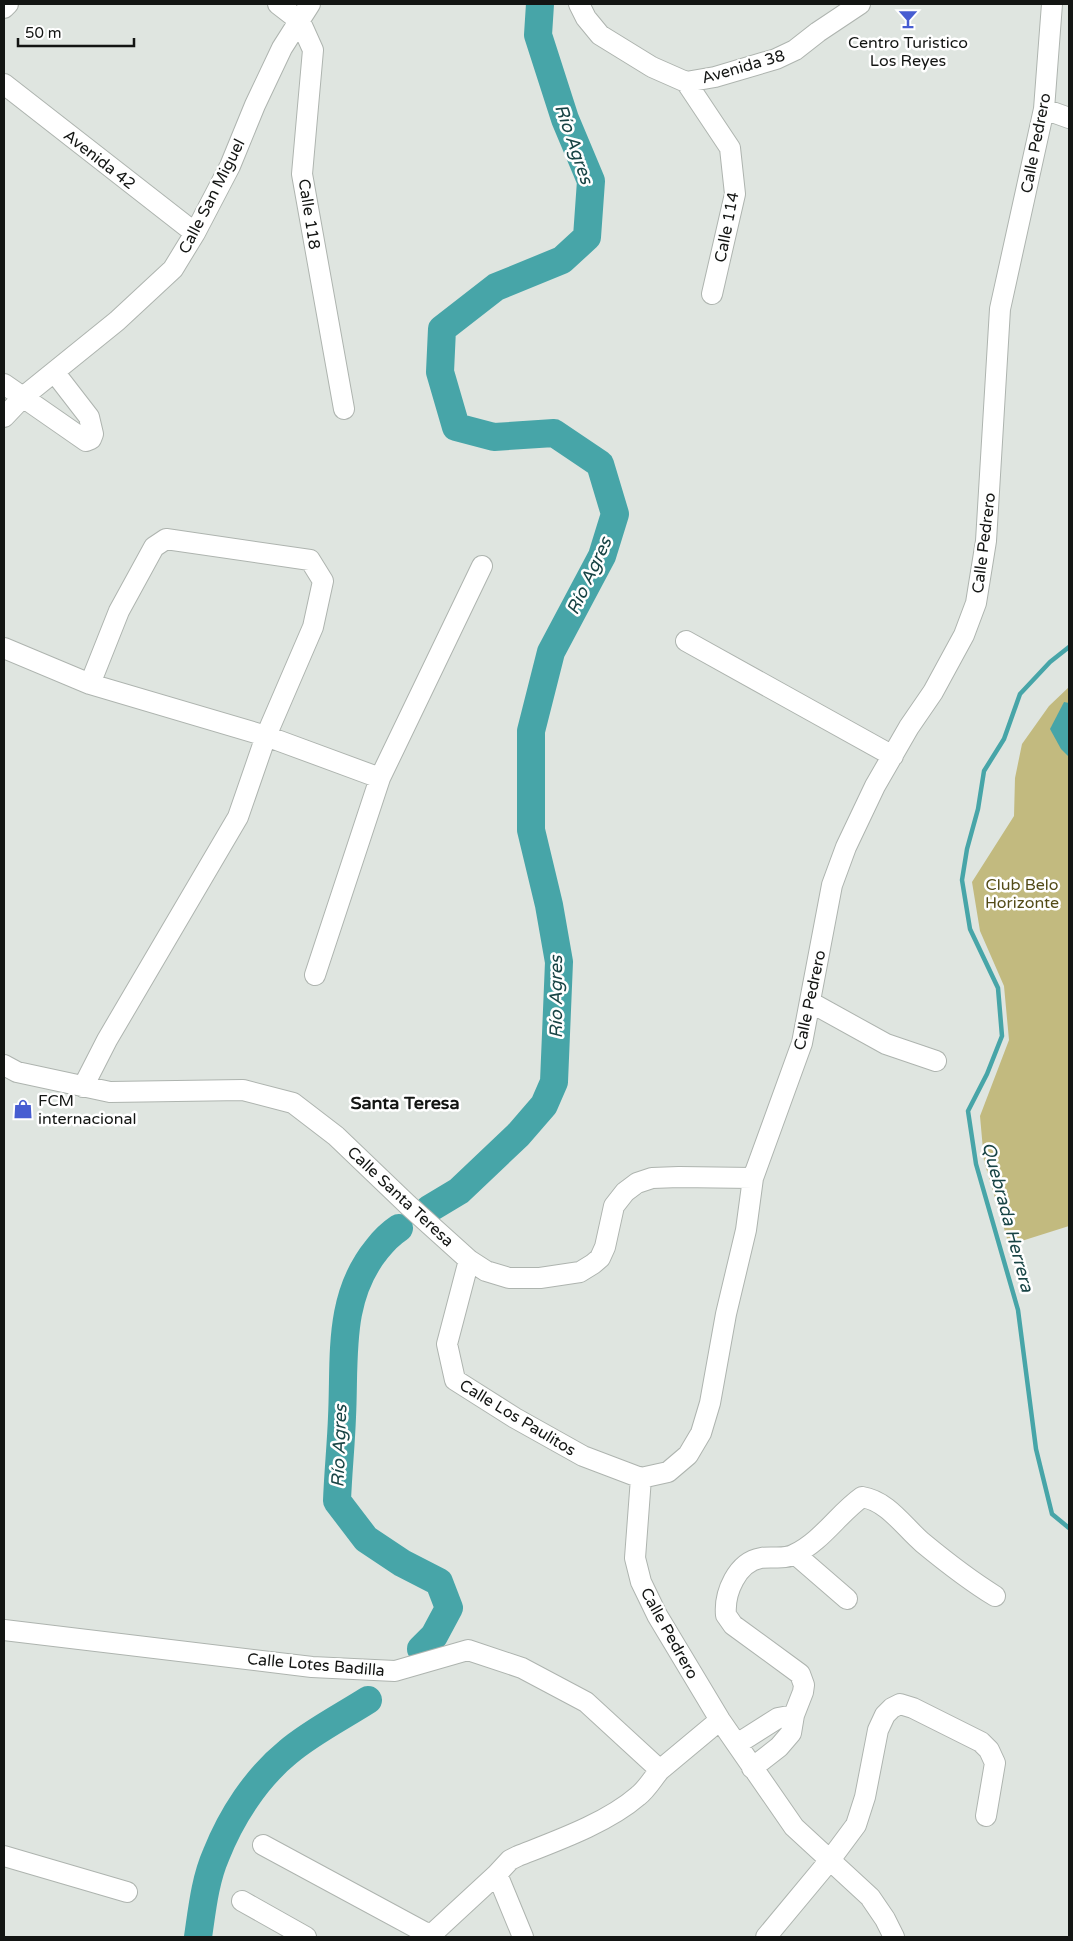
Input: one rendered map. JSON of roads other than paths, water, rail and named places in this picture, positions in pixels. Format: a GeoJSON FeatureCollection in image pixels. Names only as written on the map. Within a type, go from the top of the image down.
{"type":"FeatureCollection","features":[{"type":"Feature","properties":{"kind":"street"},"geometry":{"type":"LineString","coordinates":[[4,8],[8,4]]}},
{"type":"Feature","properties":{"kind":"street"},"geometry":{"type":"LineString","coordinates":[[278,4],[300,21]]}},
{"type":"Feature","properties":{"kind":"street","name":"Calle San Miguel"},"geometry":{"type":"LineString","coordinates":[[4,417],[23,398],[117,321],[173,269],[196,233],[230,166],[255,105],[282,48],[310,4]]}},
{"type":"Feature","properties":{"kind":"street","name":"Avenida 38"},"geometry":{"type":"LineString","coordinates":[[579,4],[586,18],[600,35],[652,67],[686,82],[715,77],[776,59],[796,50],[832,22],[860,4]]}},
{"type":"Feature","properties":{"kind":"street","name":"Calle Pedrero"},"geometry":{"type":"LineString","coordinates":[[894,1937],[885,1919],[870,1897],[794,1827],[720,1720],[657,1614],[641,1582],[635,1558],[641,1478],[668,1472],[688,1455],[700,1433],[710,1403],[726,1314],[746,1230],[753,1178],[802,1043],[832,885],[846,847],[875,786],[909,727],[938,684],[964,635],[976,603],[986,541],[1000,309],[1044,109],[1052,4]]}},
{"type":"Feature","properties":{"kind":"street","name":"Calle 118"},"geometry":{"type":"LineString","coordinates":[[300,21],[313,50],[302,174],[344,409]]}},
{"type":"Feature","properties":{"kind":"street","name":"Calle 114"},"geometry":{"type":"LineString","coordinates":[[686,82],[730,148],[735,194],[712,294]]}},
{"type":"Feature","properties":{"kind":"street","name":"Avenida 42"},"geometry":{"type":"LineString","coordinates":[[4,84],[196,233]]}},
{"type":"Feature","properties":{"kind":"street"},"geometry":{"type":"LineString","coordinates":[[1044,109],[1069,118]]}},
{"type":"Feature","properties":{"kind":"street"},"geometry":{"type":"LineString","coordinates":[[4,384],[86,441],[94,434],[86,401],[55,373]]}},
{"type":"Feature","properties":{"kind":"street"},"geometry":{"type":"LineString","coordinates":[[83,1087],[107,1040],[238,817],[266,736],[313,627],[323,581],[310,560],[166,539],[154,546],[119,610],[90,684]]}},
{"type":"Feature","properties":{"kind":"street"},"geometry":{"type":"LineString","coordinates":[[314,974],[380,778],[482,566]]}},
{"type":"Feature","properties":{"kind":"street"},"geometry":{"type":"LineString","coordinates":[[686,641],[892,756]]}},
{"type":"Feature","properties":{"kind":"street"},"geometry":{"type":"LineString","coordinates":[[4,648],[90,684],[266,736],[380,778]]}},
{"type":"Feature","properties":{"kind":"street"},"geometry":{"type":"LineString","coordinates":[[810,1002],[886,1044],[936,1061]]}},
{"type":"Feature","properties":{"kind":"street","name":"Calle Santa Teresa"},"geometry":{"type":"LineString","coordinates":[[4,1064],[17,1072],[110,1092],[243,1090],[293,1103],[336,1136],[469,1260],[486,1271],[509,1278],[540,1278],[580,1272],[593,1264],[600,1258],[605,1247],[614,1206],[624,1192],[637,1183],[652,1178],[753,1178]]}},
{"type":"Feature","properties":{"kind":"street","name":"Calle Los Paulitos"},"geometry":{"type":"LineString","coordinates":[[469,1260],[447,1344],[455,1380],[514,1418],[584,1456],[641,1478]]}},
{"type":"Feature","properties":{"kind":"street"},"geometry":{"type":"LineString","coordinates":[[752,1768],[778,1747],[791,1733],[794,1715],[804,1685],[800,1674],[733,1625],[726,1615],[730,1589],[741,1568],[760,1558],[786,1557],[795,1554],[827,1529],[862,1497],[871,1498],[879,1502],[965,1578],[995,1596]]}},
{"type":"Feature","properties":{"kind":"street"},"geometry":{"type":"LineString","coordinates":[[795,1554],[847,1599]]}},
{"type":"Feature","properties":{"kind":"street","name":"Calle Lotes Badilla"},"geometry":{"type":"LineString","coordinates":[[4,1630],[312,1667],[395,1671],[468,1650],[522,1668],[586,1702],[660,1770]]}},
{"type":"Feature","properties":{"kind":"street"},"geometry":{"type":"LineString","coordinates":[[766,1937],[830,1860],[856,1825],[865,1797],[878,1730],[885,1716],[892,1708],[900,1704],[913,1708],[981,1742],[989,1750],[995,1763],[986,1816]]}},
{"type":"Feature","properties":{"kind":"street"},"geometry":{"type":"LineString","coordinates":[[736,1744],[778,1718],[794,1715]]}},
{"type":"Feature","properties":{"kind":"street"},"geometry":{"type":"LineString","coordinates":[[263,1845],[424,1932],[432,1934],[510,1860],[580,1832],[639,1796],[660,1770],[720,1720]]}},
{"type":"Feature","properties":{"kind":"street"},"geometry":{"type":"LineString","coordinates":[[4,1856],[127,1892]]}},
{"type":"Feature","properties":{"kind":"street"},"geometry":{"type":"LineString","coordinates":[[496,1874],[523,1937]]}},
{"type":"Feature","properties":{"kind":"street"},"geometry":{"type":"LineString","coordinates":[[242,1901],[306,1937]]}},
{"type":"Feature","properties":{"kind":"water"},"geometry":{"type":"Polygon","coordinates":[[[1064,702],[1069,703],[1069,757],[1061,749],[1050,729],[1064,702]]]}},
{"type":"Feature","properties":{"kind":"waterway","name":"Río Agres"},"geometry":{"type":"LineString","coordinates":[[429,1209],[459,1191],[518,1135],[544,1105],[554,1082],[559,962],[549,905],[531,830],[531,731],[551,652],[602,556],[615,514],[600,464],[554,433],[494,437],[456,427],[440,372],[442,329],[496,287],[562,260],[587,237],[591,181],[565,119],[538,35],[540,4]]}},
{"type":"Feature","properties":{"kind":"waterway","name":"Quebrada Herrera"},"geometry":{"type":"LineString","coordinates":[[1069,647],[1050,662],[1020,694],[1004,739],[984,771],[978,809],[967,849],[962,880],[970,929],[998,988],[1002,1036],[987,1074],[968,1111],[976,1164],[1018,1310],[1036,1449],[1052,1514],[1069,1528]]}},
{"type":"Feature","properties":{"kind":"waterway","name":"Río Agres"},"geometry":{"type":"LineString","coordinates":[[399,1228],[382,1243],[364,1268],[349,1308],[344,1351],[342,1428],[337,1501],[366,1539],[402,1563],[439,1582],[449,1608],[434,1636],[421,1649]]}},
{"type":"Feature","properties":{"kind":"waterway","name":"Río Agres"},"geometry":{"type":"LineString","coordinates":[[198,1937],[204,1895],[212,1865],[229,1827],[255,1786],[276,1762],[297,1745],[316,1731],[368,1700]]}},
{"type":"Feature","properties":{"kind":"place","name":"Centro Turistico Los Reyes"},"geometry":{"type":"Point","coordinates":[908,19]}},
{"type":"Feature","properties":{"kind":"place","name":"FCM internacional"},"geometry":{"type":"Point","coordinates":[23,1109]}},
{"type":"Feature","properties":{"kind":"district","name":"Santa Teresa"},"geometry":{"type":"Point","coordinates":[405,1103]}},
{"type":"Feature","properties":{"kind":"park label","name":"Club Belo Horizonte"},"geometry":{"type":"Point","coordinates":[1022,893]}}]}
